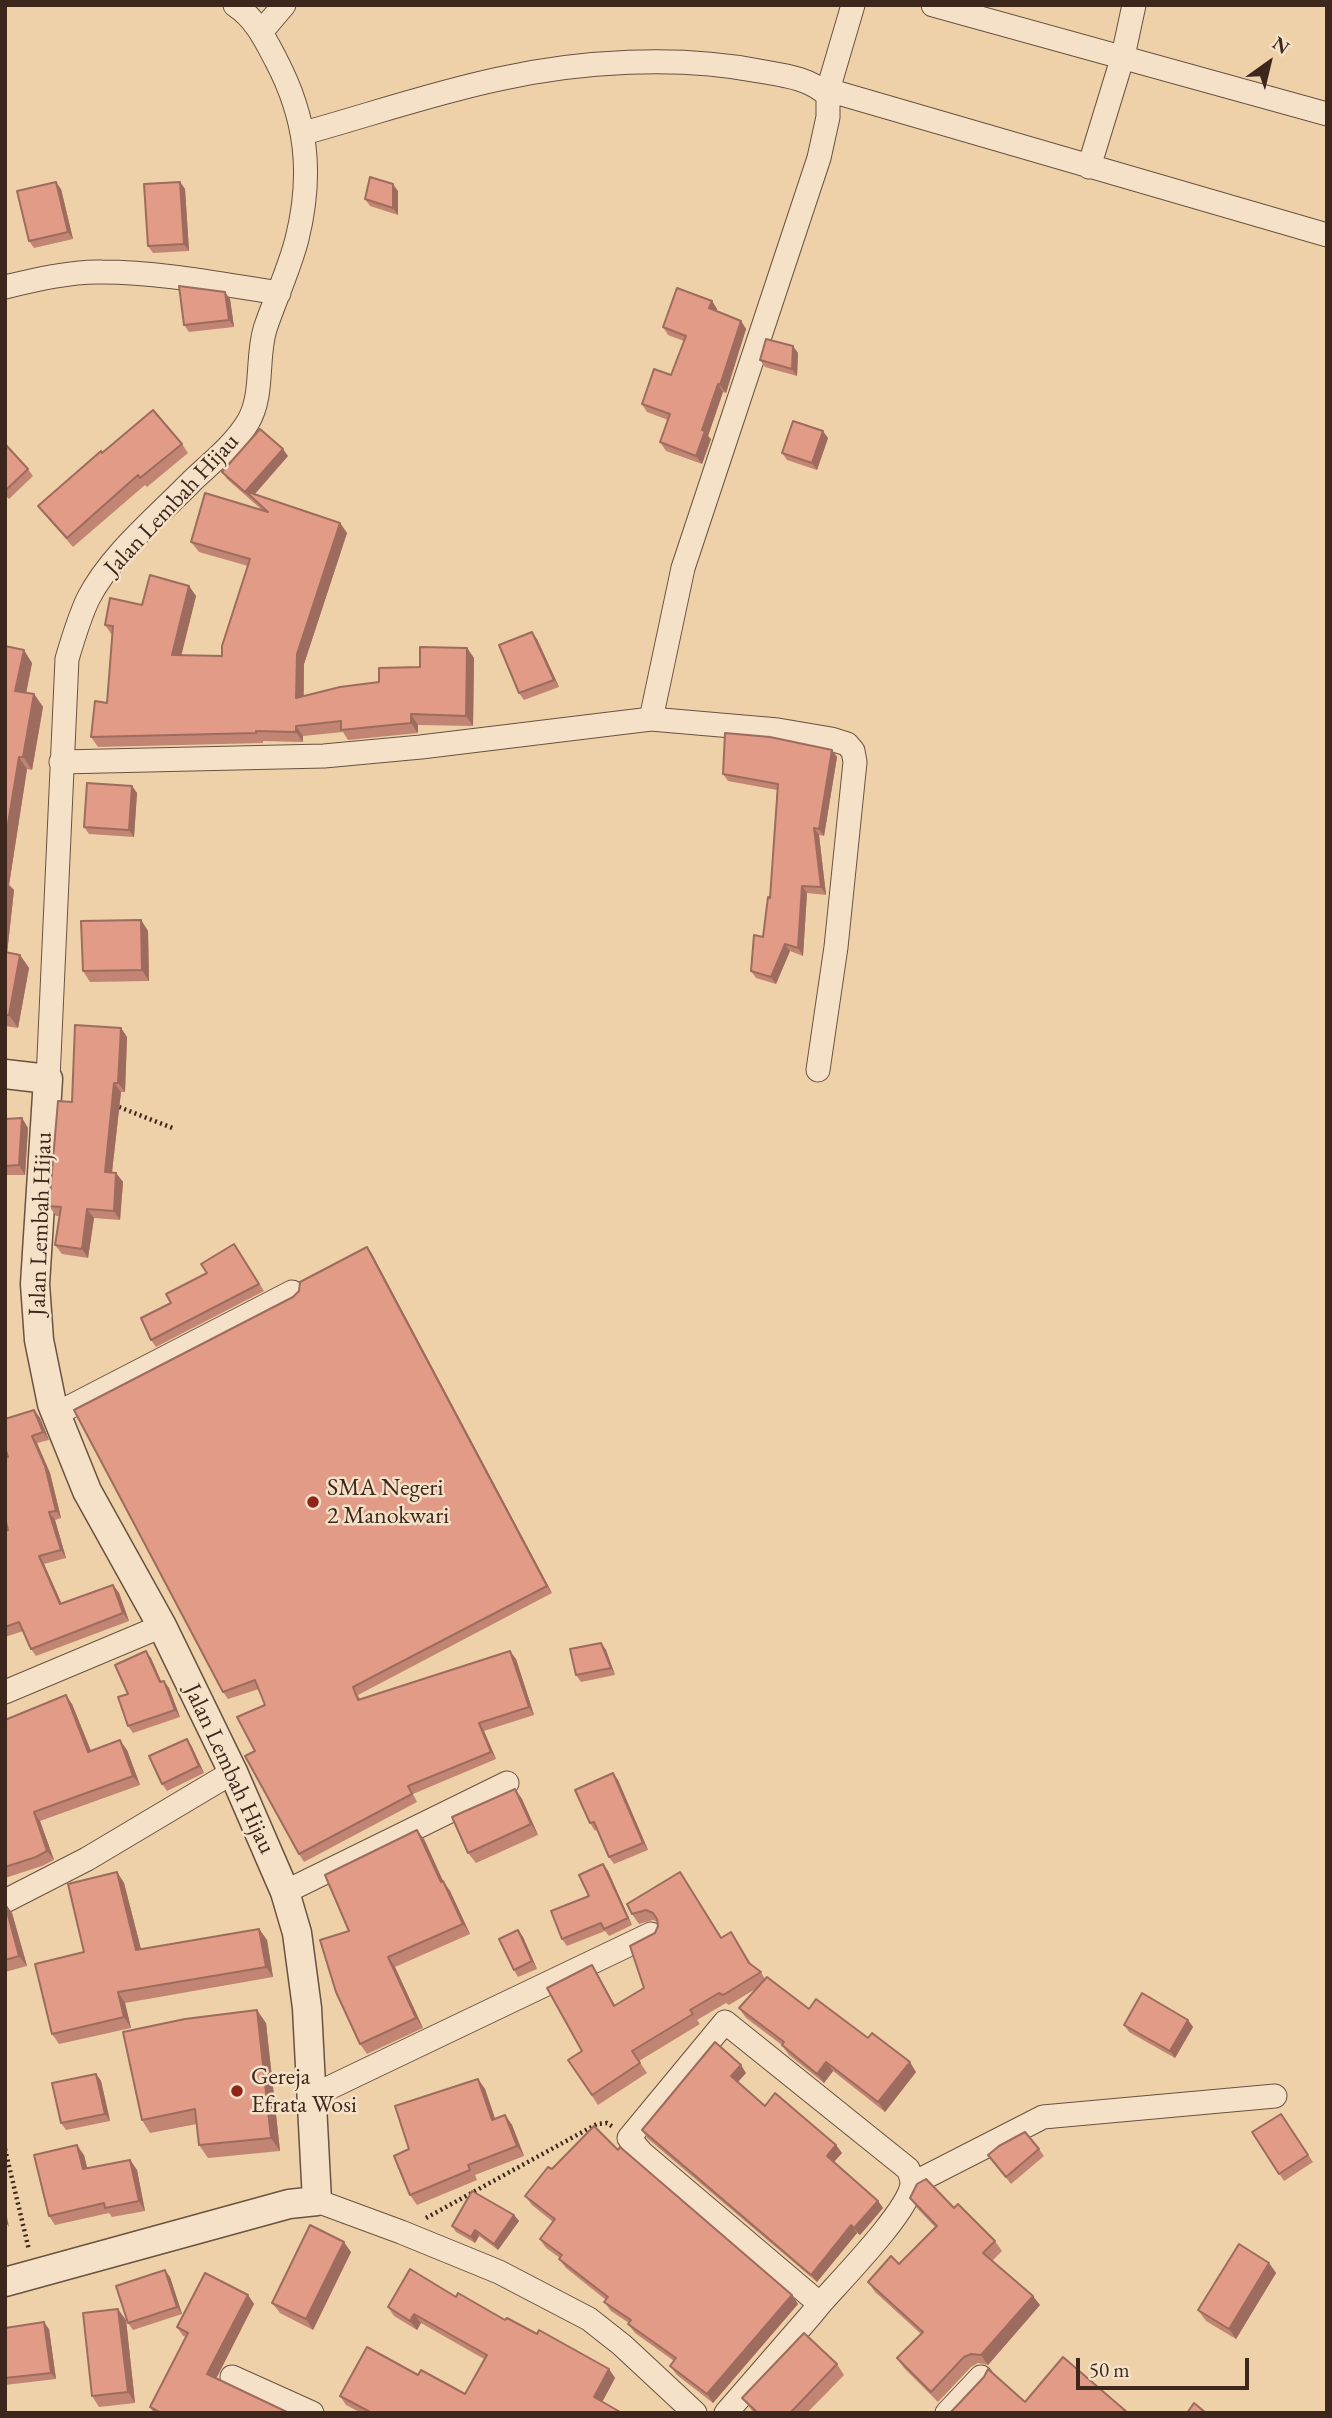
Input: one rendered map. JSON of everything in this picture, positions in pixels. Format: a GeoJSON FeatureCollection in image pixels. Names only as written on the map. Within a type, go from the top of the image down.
{"type":"FeatureCollection","features":[{"type":"Feature","properties":{"kind":"street","name":"Jalan Lembah Hijau"},"geometry":{"type":"LineString","coordinates":[[235,5],[243,10],[261,32],[282,72],[304,133],[307,172],[303,207],[297,240],[265,330],[259,355],[255,410],[235,440],[131,543],[107,571],[89,597],[67,659],[48,1079],[35,1284],[39,1340],[54,1409],[87,1491],[162,1626],[233,1772],[285,1892],[298,1933],[307,2008],[317,2202]]}},
{"type":"Feature","properties":{"kind":"street"},"geometry":{"type":"LineString","coordinates":[[261,32],[284,5]]}},
{"type":"Feature","properties":{"kind":"street"},"geometry":{"type":"LineString","coordinates":[[651,719],[683,568],[819,159],[826,134],[829,104],[825,89],[853,5]]}},
{"type":"Feature","properties":{"kind":"street"},"geometry":{"type":"LineString","coordinates":[[933,5],[1327,114]]}},
{"type":"Feature","properties":{"kind":"street"},"geometry":{"type":"LineString","coordinates":[[1089,167],[1123,56],[1134,5]]}},
{"type":"Feature","properties":{"kind":"street"},"geometry":{"type":"LineString","coordinates":[[304,133],[498,79],[578,66],[686,63],[737,66],[781,75],[1327,235]]}},
{"type":"Feature","properties":{"kind":"street"},"geometry":{"type":"LineString","coordinates":[[5,287],[99,271],[164,275],[279,293]]}},
{"type":"Feature","properties":{"kind":"street"},"geometry":{"type":"LineString","coordinates":[[61,762],[324,756],[651,719],[791,733],[847,744],[853,751],[855,762],[836,947],[818,1070]]}},
{"type":"Feature","properties":{"kind":"street"},"geometry":{"type":"LineString","coordinates":[[5,1074],[48,1079]]}},
{"type":"Feature","properties":{"kind":"street"},"geometry":{"type":"LineString","coordinates":[[54,1409],[292,1292]]}},
{"type":"Feature","properties":{"kind":"street"},"geometry":{"type":"LineString","coordinates":[[5,1692],[162,1626]]}},
{"type":"Feature","properties":{"kind":"street"},"geometry":{"type":"LineString","coordinates":[[5,1901],[88,1859],[233,1772]]}},
{"type":"Feature","properties":{"kind":"street"},"geometry":{"type":"LineString","coordinates":[[285,1892],[507,1783]]}},
{"type":"Feature","properties":{"kind":"street"},"geometry":{"type":"LineString","coordinates":[[312,2096],[651,1934]]}},
{"type":"Feature","properties":{"kind":"street"},"geometry":{"type":"LineString","coordinates":[[726,2413],[820,2304],[897,2214],[912,2184],[908,2169],[724,2022],[629,2136],[630,2140],[820,2304]]}},
{"type":"Feature","properties":{"kind":"street"},"geometry":{"type":"LineString","coordinates":[[912,2184],[1043,2117],[1275,2096]]}},
{"type":"Feature","properties":{"kind":"street"},"geometry":{"type":"LineString","coordinates":[[5,2282],[289,2204],[317,2202],[401,2232],[499,2272],[589,2319],[622,2345],[695,2413]]}},
{"type":"Feature","properties":{"kind":"street"},"geometry":{"type":"LineString","coordinates":[[232,2376],[312,2413]]}},
{"type":"Feature","properties":{"kind":"street"},"geometry":{"type":"LineString","coordinates":[[947,2413],[981,2377]]}},
{"type":"Feature","properties":{"kind":"path"},"geometry":{"type":"LineString","coordinates":[[111,1104],[175,1129]]}},
{"type":"Feature","properties":{"kind":"path"},"geometry":{"type":"LineString","coordinates":[[401,2232],[597,2124],[607,2123],[629,2136]]}},
{"type":"Feature","properties":{"kind":"path"},"geometry":{"type":"LineString","coordinates":[[5,2149],[35,2275]]}},
{"type":"Feature","properties":{"kind":"building"},"geometry":{"type":"Polygon","coordinates":[[[370,177],[393,184],[393,208],[365,199],[370,177]]]}},
{"type":"Feature","properties":{"kind":"building"},"geometry":{"type":"Polygon","coordinates":[[[56,182],[68,232],[29,241],[17,191],[56,182]]]}},
{"type":"Feature","properties":{"kind":"building"},"geometry":{"type":"Polygon","coordinates":[[[180,182],[184,244],[148,246],[144,184],[180,182]]]}},
{"type":"Feature","properties":{"kind":"building"},"geometry":{"type":"Polygon","coordinates":[[[179,286],[225,292],[229,320],[184,325],[179,286]]]}},
{"type":"Feature","properties":{"kind":"building"},"geometry":{"type":"Polygon","coordinates":[[[677,288],[712,301],[709,308],[741,321],[702,430],[705,431],[696,456],[660,442],[670,414],[642,404],[654,369],[671,375],[686,336],[663,327],[677,288]]]}},
{"type":"Feature","properties":{"kind":"building"},"geometry":{"type":"Polygon","coordinates":[[[766,339],[793,346],[792,369],[760,360],[766,339]]]}},
{"type":"Feature","properties":{"kind":"building"},"geometry":{"type":"Polygon","coordinates":[[[153,410],[182,444],[140,478],[138,475],[67,538],[38,506],[153,410]]]}},
{"type":"Feature","properties":{"kind":"building"},"geometry":{"type":"Polygon","coordinates":[[[793,421],[823,431],[812,463],[782,453],[793,421]]]}},
{"type":"Feature","properties":{"kind":"building"},"geometry":{"type":"Polygon","coordinates":[[[260,429],[283,449],[245,492],[222,472],[260,429]]]}},
{"type":"Feature","properties":{"kind":"building"},"geometry":{"type":"Polygon","coordinates":[[[5,444],[28,469],[5,491],[5,444]]]}},
{"type":"Feature","properties":{"kind":"building"},"geometry":{"type":"Polygon","coordinates":[[[245,491],[340,523],[297,654],[296,698],[340,687],[379,682],[379,668],[420,667],[420,647],[467,648],[466,716],[411,714],[411,723],[341,730],[341,721],[296,726],[296,732],[91,737],[95,701],[107,703],[113,626],[105,625],[110,598],[142,605],[150,575],[189,586],[172,655],[222,656],[222,646],[250,559],[191,542],[205,493],[268,512],[245,491]]]}},
{"type":"Feature","properties":{"kind":"building"},"geometry":{"type":"Polygon","coordinates":[[[532,632],[554,680],[519,693],[499,645],[532,632]]]}},
{"type":"Feature","properties":{"kind":"building"},"geometry":{"type":"Polygon","coordinates":[[[5,646],[24,650],[15,691],[34,694],[23,757],[19,757],[5,842],[5,646]]]}},
{"type":"Feature","properties":{"kind":"building"},"geometry":{"type":"Polygon","coordinates":[[[725,733],[770,737],[832,750],[819,829],[814,828],[821,887],[802,886],[798,948],[785,944],[771,977],[751,971],[754,935],[763,937],[768,897],[770,898],[778,784],[723,774],[725,733]]]}},
{"type":"Feature","properties":{"kind":"building"},"geometry":{"type":"Polygon","coordinates":[[[87,783],[132,786],[129,830],[84,827],[87,783]]]}},
{"type":"Feature","properties":{"kind":"building"},"geometry":{"type":"Polygon","coordinates":[[[141,920],[142,970],[83,971],[81,921],[141,920]]]}},
{"type":"Feature","properties":{"kind":"building"},"geometry":{"type":"Polygon","coordinates":[[[5,952],[20,955],[9,1015],[5,1015],[5,952]]]}},
{"type":"Feature","properties":{"kind":"building"},"geometry":{"type":"Polygon","coordinates":[[[75,1025],[121,1028],[118,1083],[114,1083],[105,1172],[116,1173],[114,1211],[87,1209],[82,1249],[55,1245],[61,1207],[49,1206],[58,1101],[72,1102],[75,1025]]]}},
{"type":"Feature","properties":{"kind":"building"},"geometry":{"type":"Polygon","coordinates":[[[22,1118],[19,1165],[5,1166],[5,1119],[22,1118]]]}},
{"type":"Feature","properties":{"kind":"building"},"geometry":{"type":"Polygon","coordinates":[[[234,1244],[259,1284],[151,1340],[141,1318],[171,1303],[166,1294],[207,1273],[201,1264],[234,1244]]]}},
{"type":"Feature","properties":{"kind":"building","name":"SMA Negeri 2 Manokwari"},"geometry":{"type":"Polygon","coordinates":[[[367,1247],[547,1586],[353,1687],[358,1700],[510,1651],[529,1707],[479,1723],[491,1752],[408,1786],[412,1794],[299,1854],[245,1756],[255,1751],[237,1717],[265,1705],[255,1680],[223,1692],[74,1410],[293,1297],[299,1291],[300,1282],[367,1247]]]}},
{"type":"Feature","properties":{"kind":"building"},"geometry":{"type":"Polygon","coordinates":[[[34,1410],[43,1432],[32,1436],[45,1466],[56,1511],[49,1512],[61,1550],[39,1556],[60,1604],[113,1585],[123,1613],[31,1649],[19,1622],[5,1627],[5,1531],[8,1530],[5,1518],[5,1458],[8,1457],[5,1447],[5,1419],[34,1410]]]}},
{"type":"Feature","properties":{"kind":"building"},"geometry":{"type":"Polygon","coordinates":[[[601,1643],[611,1668],[576,1675],[570,1649],[601,1643]]]}},
{"type":"Feature","properties":{"kind":"building"},"geometry":{"type":"Polygon","coordinates":[[[146,1651],[160,1682],[164,1681],[175,1710],[128,1726],[118,1697],[128,1694],[115,1665],[146,1651]]]}},
{"type":"Feature","properties":{"kind":"building"},"geometry":{"type":"Polygon","coordinates":[[[66,1695],[88,1752],[120,1740],[133,1776],[34,1812],[47,1851],[5,1867],[5,1720],[66,1695]]]}},
{"type":"Feature","properties":{"kind":"building"},"geometry":{"type":"Polygon","coordinates":[[[187,1739],[199,1766],[162,1784],[149,1756],[187,1739]]]}},
{"type":"Feature","properties":{"kind":"building"},"geometry":{"type":"Polygon","coordinates":[[[613,1773],[643,1843],[609,1857],[594,1822],[590,1823],[575,1790],[613,1773]]]}},
{"type":"Feature","properties":{"kind":"building"},"geometry":{"type":"Polygon","coordinates":[[[515,1789],[531,1824],[468,1853],[452,1817],[515,1789]]]}},
{"type":"Feature","properties":{"kind":"building"},"geometry":{"type":"Polygon","coordinates":[[[417,1830],[463,1924],[388,1957],[416,2018],[360,2044],[336,1992],[320,1940],[349,1931],[325,1875],[417,1830]]]}},
{"type":"Feature","properties":{"kind":"building"},"geometry":{"type":"Polygon","coordinates":[[[603,1864],[628,1918],[604,1929],[601,1923],[562,1939],[551,1911],[589,1896],[579,1875],[603,1864]]]}},
{"type":"Feature","properties":{"kind":"building"},"geometry":{"type":"Polygon","coordinates":[[[117,1872],[136,1950],[259,1929],[266,1967],[118,1992],[124,2017],[52,2034],[35,1964],[84,1952],[68,1884],[117,1872]]]}},
{"type":"Feature","properties":{"kind":"building"},"geometry":{"type":"Polygon","coordinates":[[[680,1872],[721,1938],[731,1932],[749,1963],[761,1972],[723,1995],[719,1993],[690,2010],[693,2014],[632,2051],[640,2063],[592,2095],[568,2060],[582,2051],[547,1988],[592,1965],[614,2006],[644,1988],[630,1946],[655,1933],[657,1919],[653,1913],[646,1910],[632,1914],[627,1904],[680,1872]]]}},
{"type":"Feature","properties":{"kind":"building"},"geometry":{"type":"Polygon","coordinates":[[[5,1904],[19,1956],[5,1960],[5,1904]]]}},
{"type":"Feature","properties":{"kind":"building"},"geometry":{"type":"Polygon","coordinates":[[[518,1930],[532,1961],[514,1970],[499,1939],[518,1930]]]}},
{"type":"Feature","properties":{"kind":"building"},"geometry":{"type":"Polygon","coordinates":[[[767,1977],[809,2009],[816,1999],[868,2038],[872,2033],[910,2062],[878,2102],[826,2062],[817,2074],[782,2045],[784,2042],[739,2008],[767,1977]]]}},
{"type":"Feature","properties":{"kind":"building"},"geometry":{"type":"Polygon","coordinates":[[[1142,1993],[1188,2020],[1170,2051],[1124,2025],[1142,1993]]]}},
{"type":"Feature","properties":{"kind":"building"},"geometry":{"type":"Polygon","coordinates":[[[257,2010],[271,2138],[199,2145],[195,2109],[142,2120],[123,2032],[185,2019],[257,2010]]]}},
{"type":"Feature","properties":{"kind":"building"},"geometry":{"type":"Polygon","coordinates":[[[715,2042],[741,2065],[731,2076],[765,2106],[775,2093],[836,2145],[827,2156],[878,2201],[854,2228],[851,2225],[811,2275],[642,2130],[715,2042]]]}},
{"type":"Feature","properties":{"kind":"building"},"geometry":{"type":"Polygon","coordinates":[[[96,2074],[105,2114],[61,2123],[52,2083],[96,2074]]]}},
{"type":"Feature","properties":{"kind":"building"},"geometry":{"type":"Polygon","coordinates":[[[478,2079],[492,2120],[505,2115],[517,2146],[468,2165],[470,2170],[410,2195],[394,2156],[409,2149],[395,2106],[478,2079]]]}},
{"type":"Feature","properties":{"kind":"building"},"geometry":{"type":"Polygon","coordinates":[[[1281,2114],[1308,2155],[1279,2174],[1252,2132],[1281,2114]]]}},
{"type":"Feature","properties":{"kind":"building"},"geometry":{"type":"Polygon","coordinates":[[[594,2126],[618,2150],[620,2147],[792,2295],[707,2394],[670,2366],[676,2358],[628,2324],[631,2320],[604,2302],[608,2297],[559,2259],[562,2255],[540,2239],[555,2219],[525,2196],[548,2167],[552,2169],[594,2126]]]}},
{"type":"Feature","properties":{"kind":"building"},"geometry":{"type":"Polygon","coordinates":[[[1025,2132],[1039,2149],[1006,2177],[988,2155],[1025,2132]]]}},
{"type":"Feature","properties":{"kind":"building"},"geometry":{"type":"Polygon","coordinates":[[[77,2145],[83,2169],[130,2160],[139,2201],[105,2208],[104,2203],[49,2216],[34,2155],[77,2145]]]}},
{"type":"Feature","properties":{"kind":"building"},"geometry":{"type":"Polygon","coordinates":[[[926,2179],[954,2208],[958,2204],[995,2241],[983,2253],[1033,2296],[981,2355],[971,2354],[964,2357],[931,2392],[897,2358],[923,2332],[868,2282],[891,2256],[899,2264],[937,2226],[910,2198],[917,2184],[926,2179]]]}},
{"type":"Feature","properties":{"kind":"building"},"geometry":{"type":"Polygon","coordinates":[[[472,2191],[514,2215],[494,2244],[475,2230],[471,2237],[452,2226],[472,2191]]]}},
{"type":"Feature","properties":{"kind":"building"},"geometry":{"type":"Polygon","coordinates":[[[310,2225],[344,2242],[306,2319],[272,2303],[310,2225]]]}},
{"type":"Feature","properties":{"kind":"building"},"geometry":{"type":"Polygon","coordinates":[[[1239,2244],[1269,2263],[1229,2329],[1198,2310],[1239,2244]]]}},
{"type":"Feature","properties":{"kind":"building"},"geometry":{"type":"Polygon","coordinates":[[[410,2269],[456,2297],[458,2293],[505,2320],[507,2318],[537,2334],[539,2330],[609,2369],[594,2397],[622,2413],[372,2413],[340,2396],[367,2347],[418,2375],[421,2370],[465,2394],[487,2355],[414,2314],[410,2321],[388,2307],[410,2269]]]}},
{"type":"Feature","properties":{"kind":"building"},"geometry":{"type":"Polygon","coordinates":[[[165,2270],[177,2307],[128,2323],[116,2286],[165,2270]]]}},
{"type":"Feature","properties":{"kind":"building"},"geometry":{"type":"Polygon","coordinates":[[[205,2273],[248,2295],[207,2374],[289,2413],[161,2413],[150,2407],[188,2333],[177,2327],[205,2273]]]}},
{"type":"Feature","properties":{"kind":"building"},"geometry":{"type":"Polygon","coordinates":[[[118,2309],[128,2392],[92,2396],[83,2313],[118,2309]]]}},
{"type":"Feature","properties":{"kind":"building"},"geometry":{"type":"Polygon","coordinates":[[[44,2322],[51,2373],[5,2378],[5,2328],[44,2322]]]}},
{"type":"Feature","properties":{"kind":"building"},"geometry":{"type":"Polygon","coordinates":[[[804,2333],[837,2364],[790,2413],[758,2413],[742,2398],[804,2333]]]}},
{"type":"Feature","properties":{"kind":"building"},"geometry":{"type":"Polygon","coordinates":[[[1063,2357],[1128,2413],[950,2413],[984,2377],[988,2369],[1025,2402],[1063,2357]]]}},
{"type":"Feature","properties":{"kind":"building"},"geometry":{"type":"Polygon","coordinates":[[[1194,2403],[1206,2413],[1187,2413],[1194,2403]]]}},
{"type":"Feature","properties":{"kind":"place","name":"SMA Negeri 2 Manokwari"},"geometry":{"type":"Point","coordinates":[313,1502]}},
{"type":"Feature","properties":{"kind":"place","name":"Gereja Efrata Wosi"},"geometry":{"type":"Point","coordinates":[237,2091]}}]}
